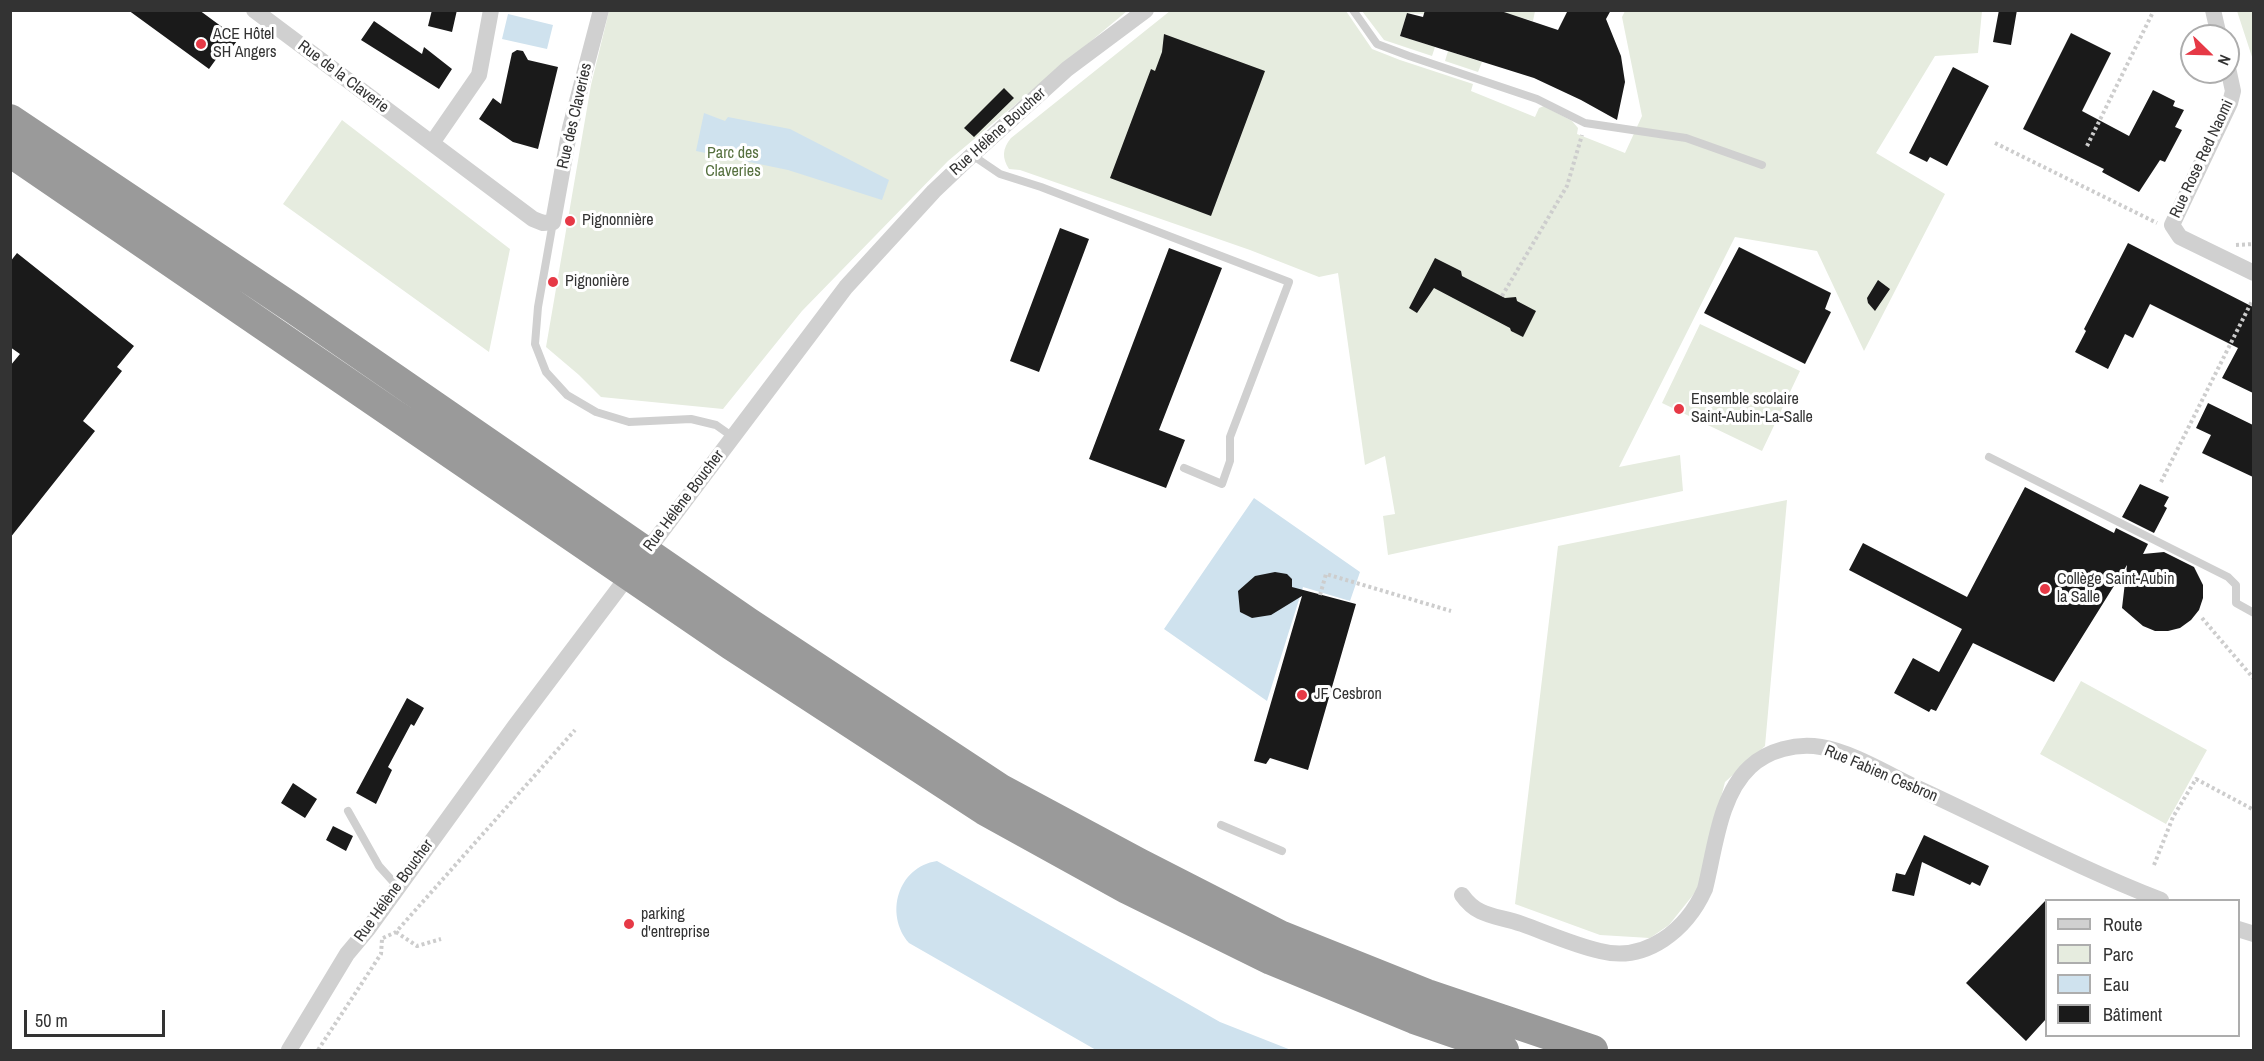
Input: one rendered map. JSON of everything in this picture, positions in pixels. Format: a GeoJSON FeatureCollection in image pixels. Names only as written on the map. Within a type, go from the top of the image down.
{"type":"FeatureCollection","features":[{"type":"Feature","properties":{"kind":"highway"},"geometry":{"type":"LineString","coordinates":[[10,110],[41,140]]}},
{"type":"Feature","properties":{"kind":"highway"},"geometry":{"type":"LineString","coordinates":[[10,119],[294,309],[748,622],[1001,789],[1138,863],[1282,936],[1427,994],[1593,1050]]}},
{"type":"Feature","properties":{"kind":"highway"},"geometry":{"type":"LineString","coordinates":[[10,152],[722,639],[984,810],[1127,889],[1271,960],[1414,1019],[1504,1050]]}},
{"type":"Feature","properties":{"kind":"street","name":"Rue de la Claverie"},"geometry":{"type":"LineString","coordinates":[[254,10],[533,219],[543,223],[553,222]]}},
{"type":"Feature","properties":{"kind":"street"},"geometry":{"type":"LineString","coordinates":[[432,143],[479,75],[491,10]]}},
{"type":"Feature","properties":{"kind":"street","name":"Rue des Claveries"},"geometry":{"type":"LineString","coordinates":[[553,222],[570,128],[601,10]]}},
{"type":"Feature","properties":{"kind":"street","name":"Rue Hélène Boucher"},"geometry":{"type":"LineString","coordinates":[[289,1050],[347,954],[368,929],[397,886],[678,509],[846,288],[934,190],[1067,69],[1146,10]]}},
{"type":"Feature","properties":{"kind":"street","name":"Rue Rose Red Naomi"},"geometry":{"type":"LineString","coordinates":[[2231,84],[2233,91],[2230,104],[2172,225],[2180,237],[2253,273]]}},
{"type":"Feature","properties":{"kind":"street","name":"Rue Fabien Cesbron"},"geometry":{"type":"LineString","coordinates":[[1462,895],[1470,906],[1479,912],[1508,918],[1601,952],[1632,952],[1654,945],[1684,924],[1700,902],[1725,804],[1740,777],[1763,757],[1785,749],[1808,746],[1824,748],[1857,760],[2089,871],[2158,899]]}},
{"type":"Feature","properties":{"kind":"lane"},"geometry":{"type":"LineString","coordinates":[[1353,10],[1377,44],[1537,99],[1585,123],[1686,138],[1762,165]]}},
{"type":"Feature","properties":{"kind":"lane"},"geometry":{"type":"LineString","coordinates":[[972,155],[1000,174],[1041,187],[1289,282],[1230,437],[1230,461],[1222,484],[1184,468]]}},
{"type":"Feature","properties":{"kind":"lane"},"geometry":{"type":"LineString","coordinates":[[553,222],[538,307],[535,344],[546,372],[567,395],[596,412],[629,422],[691,420],[716,425],[733,437]]}},
{"type":"Feature","properties":{"kind":"lane"},"geometry":{"type":"LineString","coordinates":[[1989,457],[2228,577],[2236,585],[2236,603],[2253,613]]}},
{"type":"Feature","properties":{"kind":"lane"},"geometry":{"type":"LineString","coordinates":[[348,811],[379,866],[397,886]]}},
{"type":"Feature","properties":{"kind":"lane"},"geometry":{"type":"LineString","coordinates":[[1221,825],[1282,851]]}},
{"type":"Feature","properties":{"kind":"path"},"geometry":{"type":"LineString","coordinates":[[2086,146],[2154,10]]}},
{"type":"Feature","properties":{"kind":"path"},"geometry":{"type":"LineString","coordinates":[[1502,296],[1567,186],[1585,123]]}},
{"type":"Feature","properties":{"kind":"path"},"geometry":{"type":"LineString","coordinates":[[1995,143],[2164,226]]}},
{"type":"Feature","properties":{"kind":"path"},"geometry":{"type":"LineString","coordinates":[[2162,482],[2252,302]]}},
{"type":"Feature","properties":{"kind":"path"},"geometry":{"type":"LineString","coordinates":[[1320,595],[1326,574],[1451,611]]}},
{"type":"Feature","properties":{"kind":"path"},"geometry":{"type":"LineString","coordinates":[[2202,618],[2253,679]]}},
{"type":"Feature","properties":{"kind":"path"},"geometry":{"type":"LineString","coordinates":[[318,1050],[381,954],[382,938],[396,932],[575,730]]}},
{"type":"Feature","properties":{"kind":"path"},"geometry":{"type":"LineString","coordinates":[[2154,865],[2173,818],[2196,779],[2253,810]]}},
{"type":"Feature","properties":{"kind":"path"},"geometry":{"type":"LineString","coordinates":[[396,932],[417,946],[441,939]]}},
{"type":"Feature","properties":{"kind":"green space","name":"Parc des Claveries"},"geometry":{"type":"Polygon","coordinates":[[[609,11],[1127,11],[948,161],[802,311],[723,409],[601,397],[546,347],[591,85],[609,11]]]}},
{"type":"Feature","properties":{"kind":"green space"},"geometry":{"type":"Polygon","coordinates":[[[1170,11],[1346,11],[1372,49],[1473,84],[1471,91],[1535,117],[1539,108],[1544,106],[1572,121],[1578,128],[1577,134],[1625,153],[1642,116],[1622,17],[1625,11],[1982,11],[1978,53],[1935,56],[1876,153],[1945,194],[1864,351],[1817,251],[1735,237],[1619,467],[1680,455],[1683,491],[1388,555],[1383,516],[1395,514],[1385,456],[1365,465],[1338,273],[1319,277],[1250,250],[1020,170],[1009,169],[1005,161],[1006,146],[1011,138],[1170,11]]]}},
{"type":"Feature","properties":{"kind":"green space"},"geometry":{"type":"Polygon","coordinates":[[[1362,11],[1425,11],[1424,14],[1407,13],[1400,36],[1435,47],[1432,56],[1384,40],[1362,11]]]}},
{"type":"Feature","properties":{"kind":"green space"},"geometry":{"type":"Polygon","coordinates":[[[1506,11],[1535,11],[1533,21],[1505,13],[1506,11]]]}},
{"type":"Feature","properties":{"kind":"green space"},"geometry":{"type":"Polygon","coordinates":[[[2237,11],[2253,11],[2253,60],[2237,11]]]}},
{"type":"Feature","properties":{"kind":"green space"},"geometry":{"type":"Polygon","coordinates":[[[1448,51],[1482,62],[1478,72],[1445,61],[1448,51]]]}},
{"type":"Feature","properties":{"kind":"green space"},"geometry":{"type":"Polygon","coordinates":[[[342,120],[510,249],[489,352],[283,204],[342,120]]]}},
{"type":"Feature","properties":{"kind":"green space"},"geometry":{"type":"Polygon","coordinates":[[[1700,324],[1800,371],[1762,451],[1662,403],[1700,324]]]}},
{"type":"Feature","properties":{"kind":"green space"},"geometry":{"type":"Polygon","coordinates":[[[1787,500],[1765,746],[1725,782],[1697,890],[1669,925],[1650,938],[1600,935],[1515,904],[1558,546],[1787,500]]]}},
{"type":"Feature","properties":{"kind":"green space"},"geometry":{"type":"Polygon","coordinates":[[[2081,681],[2207,750],[2166,824],[2040,754],[2081,681]]]}},
{"type":"Feature","properties":{"kind":"water"},"geometry":{"type":"Polygon","coordinates":[[[508,14],[553,25],[547,49],[502,39],[508,14]]]}},
{"type":"Feature","properties":{"kind":"water"},"geometry":{"type":"Polygon","coordinates":[[[704,113],[725,121],[728,117],[790,129],[889,180],[882,200],[788,170],[696,151],[704,113]]]}},
{"type":"Feature","properties":{"kind":"water"},"geometry":{"type":"Polygon","coordinates":[[[1254,498],[1360,572],[1350,601],[1303,587],[1267,701],[1164,629],[1254,498]]]}},
{"type":"Feature","properties":{"kind":"water"},"geometry":{"type":"Polygon","coordinates":[[[937,861],[1220,1022],[1291,1050],[1096,1050],[909,943],[897,919],[899,893],[904,882],[913,872],[937,861]]]}},
{"type":"Feature","properties":{"kind":"building","name":"ACE Hôtel SH Angers"},"geometry":{"type":"Polygon","coordinates":[[[128,10],[199,10],[233,35],[232,38],[237,41],[227,54],[222,51],[209,69],[128,10]]]}},
{"type":"Feature","properties":{"kind":"building"},"geometry":{"type":"Polygon","coordinates":[[[432,10],[457,10],[452,32],[428,26],[432,10]]]}},
{"type":"Feature","properties":{"kind":"building"},"geometry":{"type":"Polygon","coordinates":[[[1425,10],[1498,10],[1558,30],[1568,10],[1611,10],[1606,19],[1621,56],[1625,82],[1617,120],[1534,78],[1400,36],[1407,13],[1423,17],[1425,10]]]}},
{"type":"Feature","properties":{"kind":"building"},"geometry":{"type":"Polygon","coordinates":[[[1999,10],[2017,10],[2011,45],[1993,42],[1999,10]]]}},
{"type":"Feature","properties":{"kind":"building"},"geometry":{"type":"Polygon","coordinates":[[[374,21],[422,54],[424,47],[452,69],[439,89],[361,40],[374,21]]]}},
{"type":"Feature","properties":{"kind":"building"},"geometry":{"type":"Polygon","coordinates":[[[2071,33],[2111,53],[2082,111],[2129,136],[2153,90],[2175,101],[2173,106],[2184,110],[2175,127],[2182,130],[2165,162],[2160,160],[2139,192],[2102,172],[2104,169],[2023,129],[2071,33]]]}},
{"type":"Feature","properties":{"kind":"building"},"geometry":{"type":"Polygon","coordinates":[[[1164,34],[1265,71],[1211,216],[1110,178],[1151,69],[1155,71],[1162,52],[1164,34]]]}},
{"type":"Feature","properties":{"kind":"building"},"geometry":{"type":"Polygon","coordinates":[[[517,50],[523,51],[528,60],[558,67],[538,149],[513,142],[479,119],[493,98],[501,104],[512,53],[517,50]]]}},
{"type":"Feature","properties":{"kind":"building"},"geometry":{"type":"Polygon","coordinates":[[[1953,67],[1989,86],[1947,166],[1930,157],[1927,162],[1909,153],[1953,67]]]}},
{"type":"Feature","properties":{"kind":"building"},"geometry":{"type":"Polygon","coordinates":[[[1004,88],[1014,98],[974,137],[964,128],[1004,88]]]}},
{"type":"Feature","properties":{"kind":"building"},"geometry":{"type":"Polygon","coordinates":[[[1060,228],[1089,239],[1039,372],[1010,361],[1060,228]]]}},
{"type":"Feature","properties":{"kind":"building"},"geometry":{"type":"Polygon","coordinates":[[[2128,243],[2253,307],[2253,393],[2222,378],[2238,348],[2150,304],[2133,338],[2125,334],[2108,369],[2075,352],[2086,331],[2084,329],[2128,243]]]}},
{"type":"Feature","properties":{"kind":"building"},"geometry":{"type":"Polygon","coordinates":[[[1739,247],[1831,293],[1825,309],[1831,312],[1805,364],[1704,313],[1739,247]]]}},
{"type":"Feature","properties":{"kind":"building"},"geometry":{"type":"Polygon","coordinates":[[[1169,248],[1222,268],[1159,430],[1185,440],[1166,488],[1089,459],[1169,248]]]}},
{"type":"Feature","properties":{"kind":"building"},"geometry":{"type":"Polygon","coordinates":[[[17,253],[134,346],[117,367],[122,371],[83,421],[95,431],[10,538],[10,366],[20,354],[10,347],[10,262],[17,253]]]}},
{"type":"Feature","properties":{"kind":"building"},"geometry":{"type":"Polygon","coordinates":[[[1435,258],[1461,271],[1462,276],[1505,298],[1516,297],[1517,301],[1536,311],[1523,337],[1434,288],[1417,313],[1409,308],[1435,258]]]}},
{"type":"Feature","properties":{"kind":"building"},"geometry":{"type":"Polygon","coordinates":[[[1878,280],[1890,289],[1875,311],[1867,298],[1878,280]]]}},
{"type":"Feature","properties":{"kind":"building"},"geometry":{"type":"Polygon","coordinates":[[[2208,403],[2253,425],[2253,477],[2202,453],[2211,435],[2196,428],[2208,403]]]}},
{"type":"Feature","properties":{"kind":"building"},"geometry":{"type":"Polygon","coordinates":[[[2140,484],[2169,497],[2164,506],[2167,508],[2154,533],[2122,517],[2140,484]]]}},
{"type":"Feature","properties":{"kind":"building"},"geometry":{"type":"Polygon","coordinates":[[[2025,487],[2114,533],[2116,528],[2148,544],[2143,554],[2164,552],[2194,567],[2203,585],[2203,598],[2199,610],[2180,628],[2155,631],[2143,626],[2122,608],[2127,565],[2054,682],[1973,643],[1936,711],[1931,709],[1929,712],[1894,693],[1913,658],[1939,672],[1962,629],[1849,570],[1863,543],[1967,597],[2025,487]]]}},
{"type":"Feature","properties":{"kind":"building","name":"JF Cesbron"},"geometry":{"type":"Polygon","coordinates":[[[1275,572],[1287,574],[1292,579],[1292,587],[1356,604],[1308,770],[1270,758],[1266,764],[1254,761],[1302,596],[1271,615],[1252,618],[1240,612],[1238,591],[1255,576],[1275,572]]]}},
{"type":"Feature","properties":{"kind":"building"},"geometry":{"type":"Polygon","coordinates":[[[407,698],[424,708],[414,726],[411,724],[388,767],[392,770],[376,804],[356,793],[407,698]]]}},
{"type":"Feature","properties":{"kind":"building"},"geometry":{"type":"Polygon","coordinates":[[[293,783],[317,799],[305,818],[281,803],[293,783]]]}},
{"type":"Feature","properties":{"kind":"building"},"geometry":{"type":"Polygon","coordinates":[[[333,826],[353,836],[346,851],[326,840],[333,826]]]}},
{"type":"Feature","properties":{"kind":"building"},"geometry":{"type":"Polygon","coordinates":[[[1924,835],[1989,866],[1980,886],[1972,882],[1970,885],[1922,862],[1914,896],[1892,891],[1896,873],[1905,875],[1924,835]]]}},
{"type":"Feature","properties":{"kind":"building"},"geometry":{"type":"Polygon","coordinates":[[[2045,901],[2045,1020],[2026,1041],[1966,983],[2045,901]]]}},
{"type":"Feature","properties":{"kind":"place","name":"ACE Hôtel SH Angers"},"geometry":{"type":"Point","coordinates":[201,44]}},
{"type":"Feature","properties":{"kind":"place","name":"Pignonnière"},"geometry":{"type":"Point","coordinates":[570,221]}},
{"type":"Feature","properties":{"kind":"place","name":"Pignonière"},"geometry":{"type":"Point","coordinates":[553,282]}},
{"type":"Feature","properties":{"kind":"place","name":"Ensemble scolaire Saint-Aubin-La-Salle"},"geometry":{"type":"Point","coordinates":[1679,409]}},
{"type":"Feature","properties":{"kind":"place","name":"Collège Saint-Aubin la Salle"},"geometry":{"type":"Point","coordinates":[2045,589]}},
{"type":"Feature","properties":{"kind":"place","name":"JF Cesbron"},"geometry":{"type":"Point","coordinates":[1302,695]}},
{"type":"Feature","properties":{"kind":"place","name":"parking d'entreprise"},"geometry":{"type":"Point","coordinates":[629,924]}}]}
